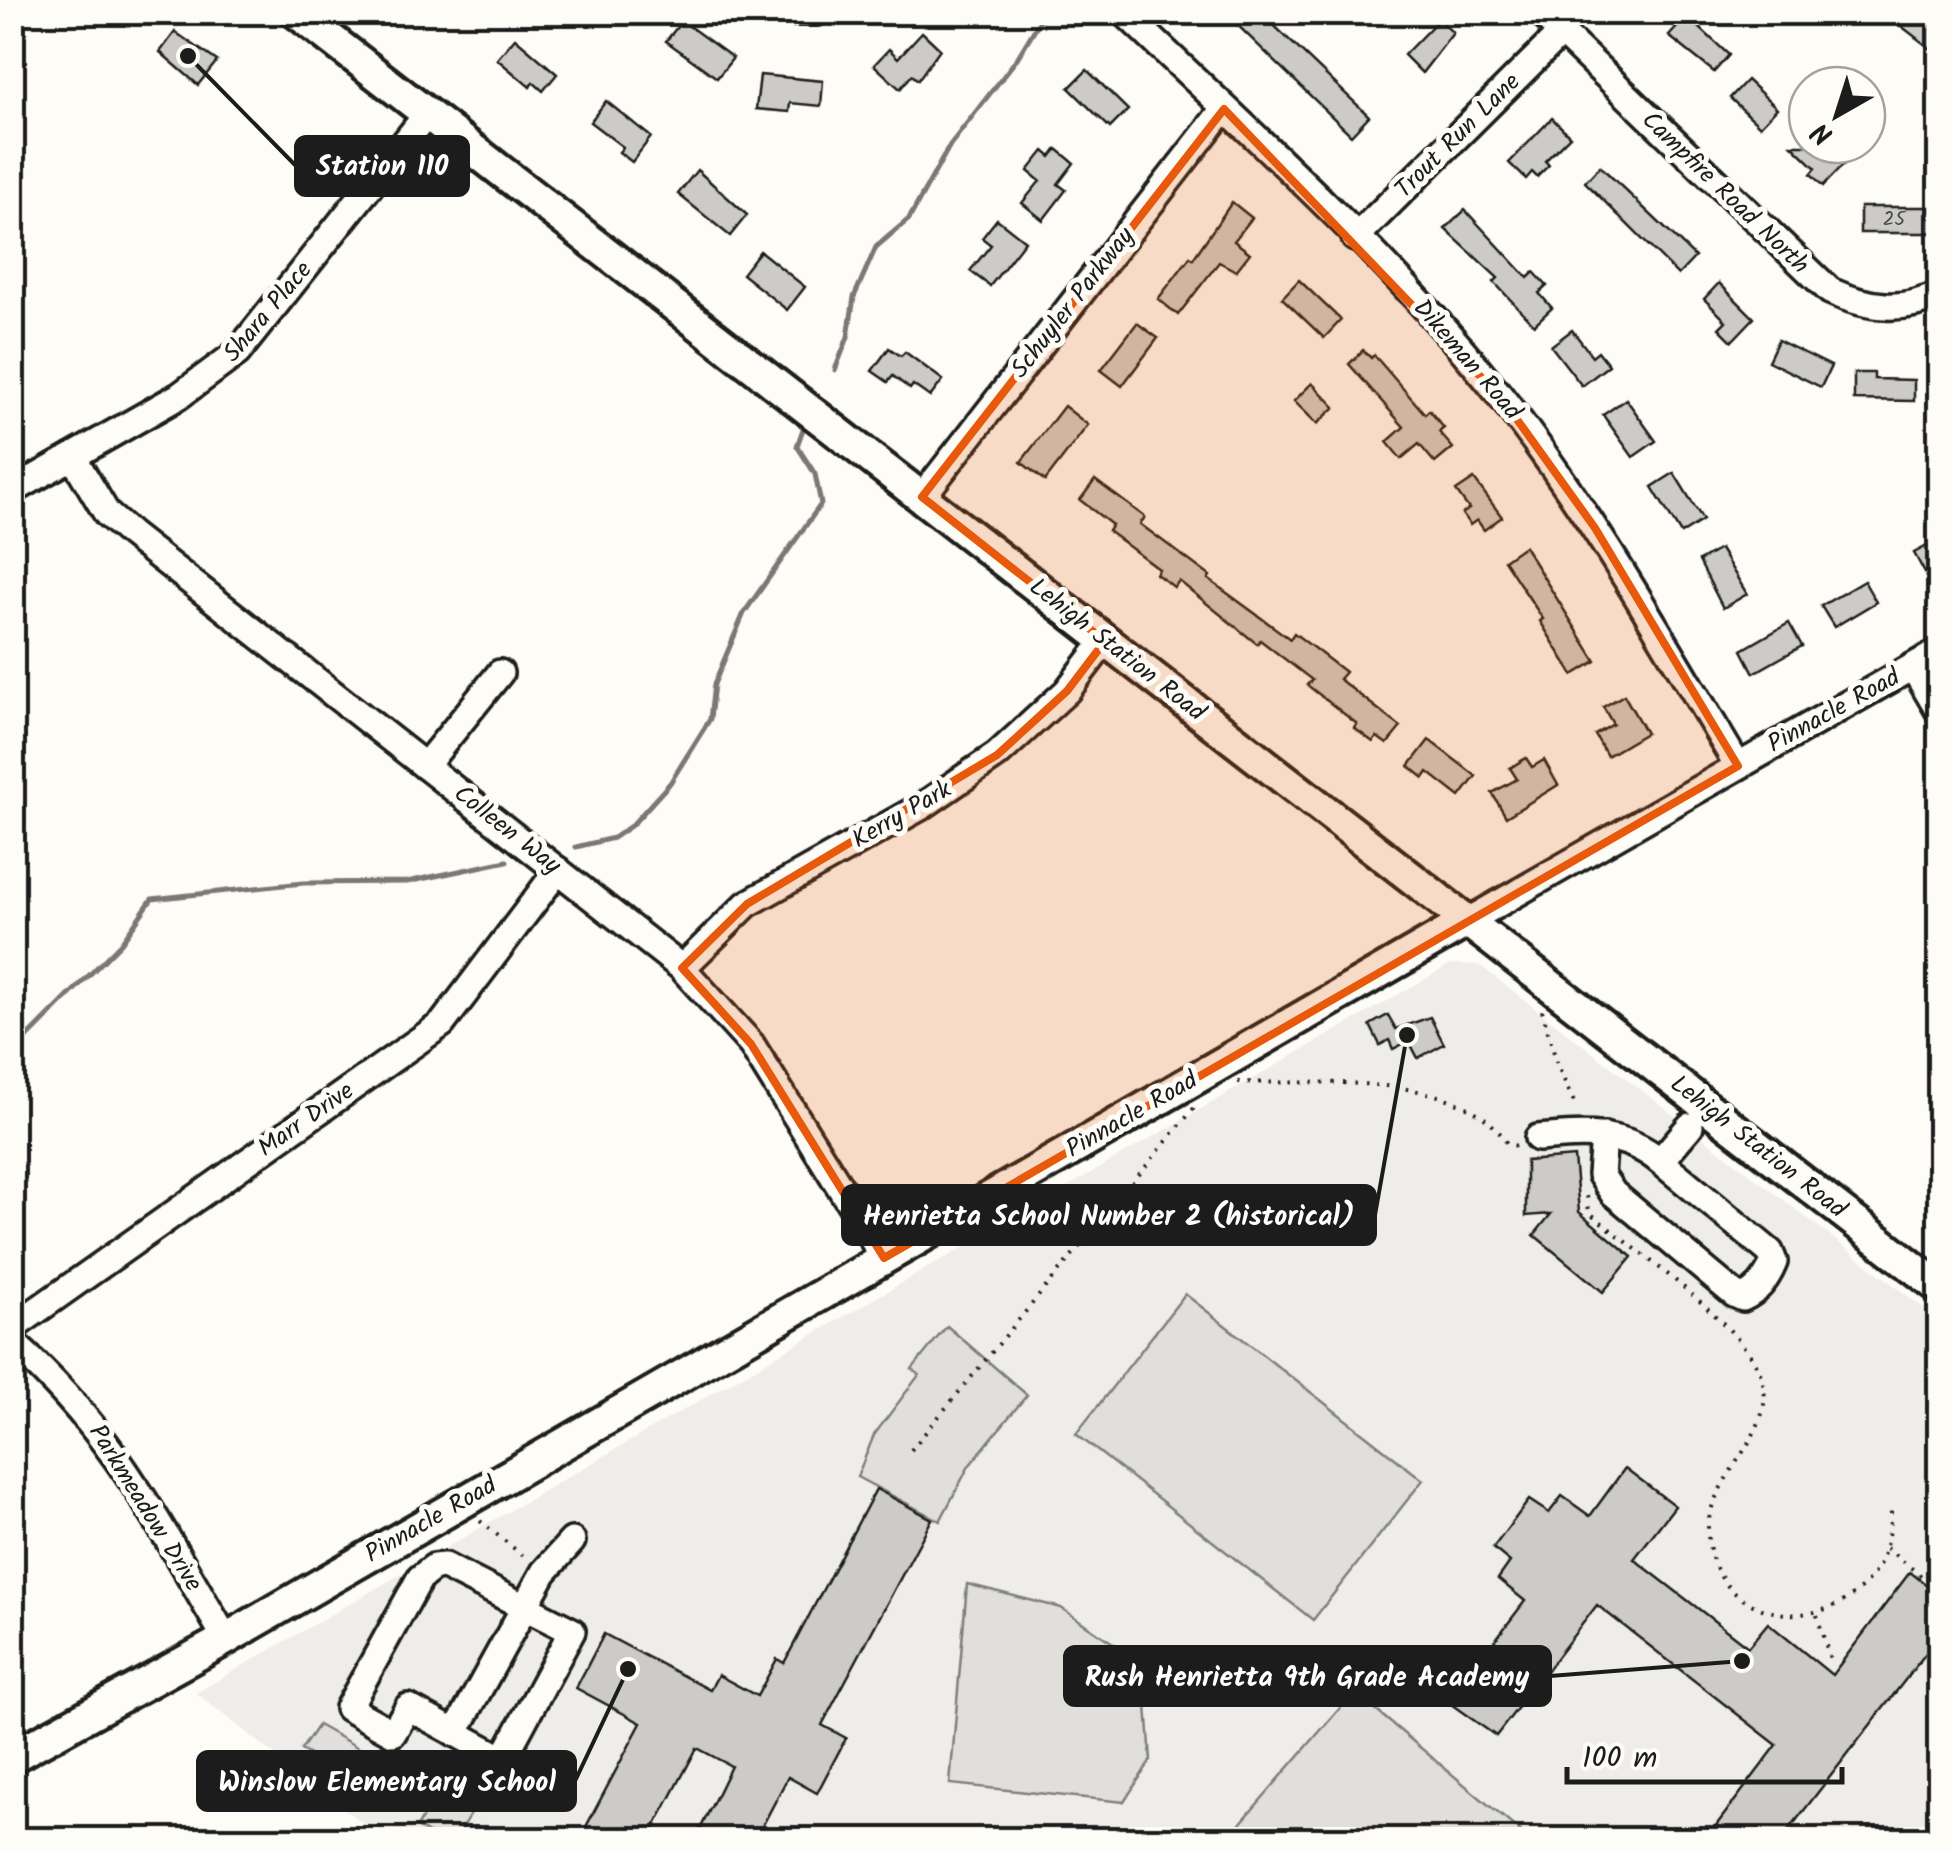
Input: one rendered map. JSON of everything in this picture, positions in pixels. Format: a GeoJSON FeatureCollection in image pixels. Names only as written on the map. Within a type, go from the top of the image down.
{"type":"FeatureCollection","features":[{"type":"Feature","properties":{"kind":"main road","name":"Lehigh Station Road"},"geometry":{"type":"LineString","coordinates":[[296,12],[1940,1288]]}},
{"type":"Feature","properties":{"kind":"main road","name":"Pinnacle Road"},"geometry":{"type":"LineString","coordinates":[[12,1757],[226,1639],[1468,921]]}},
{"type":"Feature","properties":{"kind":"street"},"geometry":{"type":"LineString","coordinates":[[793,12],[817,12]]}},
{"type":"Feature","properties":{"kind":"street","name":"Dikeman Road"},"geometry":{"type":"LineString","coordinates":[[1124,12],[1355,238],[1455,343],[1550,461],[1629,582],[1738,766]]}},
{"type":"Feature","properties":{"kind":"street","name":"Campfire Road North"},"geometry":{"type":"LineString","coordinates":[[1540,12],[1830,291],[1880,307],[1920,304],[1940,294]]}},
{"type":"Feature","properties":{"kind":"street","name":"Trout Run Lane"},"geometry":{"type":"LineString","coordinates":[[1355,238],[1561,34]]}},
{"type":"Feature","properties":{"kind":"street","name":"Schuyler Parkway"},"geometry":{"type":"LineString","coordinates":[[922,498],[1224,109]]}},
{"type":"Feature","properties":{"kind":"street","name":"Shara Place"},"geometry":{"type":"LineString","coordinates":[[12,491],[179,396],[237,353],[428,113]]}},
{"type":"Feature","properties":{"kind":"street","name":"Colleen Way"},"geometry":{"type":"LineString","coordinates":[[72,457],[107,514],[130,534],[682,968],[751,1044],[884,1258]]}},
{"type":"Feature","properties":{"kind":"street","name":"Kerry Park"},"geometry":{"type":"LineString","coordinates":[[682,968],[747,904],[924,804],[997,756],[1067,691],[1105,641]]}},
{"type":"Feature","properties":{"kind":"street","name":"Pinnacle Road"},"geometry":{"type":"LineString","coordinates":[[1468,921],[1940,652]]}},
{"type":"Feature","properties":{"kind":"street"},"geometry":{"type":"LineString","coordinates":[[1913,667],[1940,713]]}},
{"type":"Feature","properties":{"kind":"street"},"geometry":{"type":"LineString","coordinates":[[426,766],[500,673]]}},
{"type":"Feature","properties":{"kind":"street","name":"Marr Drive"},"geometry":{"type":"LineString","coordinates":[[12,1328],[442,1024],[558,870]]}},
{"type":"Feature","properties":{"kind":"street"},"geometry":{"type":"LineString","coordinates":[[1660,1161],[1690,1126]]}},
{"type":"Feature","properties":{"kind":"street"},"geometry":{"type":"LineString","coordinates":[[1531,1146],[1604,1136],[1626,1138],[1660,1161],[1770,1252],[1774,1262],[1752,1294],[1742,1298],[1734,1294],[1613,1193],[1602,1175],[1604,1136]]}},
{"type":"Feature","properties":{"kind":"street","name":"Parkmeadow Drive"},"geometry":{"type":"LineString","coordinates":[[12,1342],[56,1381],[121,1459],[226,1639]]}},
{"type":"Feature","properties":{"kind":"street"},"geometry":{"type":"LineString","coordinates":[[455,1733],[544,1572],[572,1541]]}},
{"type":"Feature","properties":{"kind":"street"},"geometry":{"type":"LineString","coordinates":[[453,1568],[572,1631],[503,1759],[455,1733],[408,1707],[394,1733],[348,1708],[427,1571],[453,1568]]}},
{"type":"Feature","properties":{"kind":"path"},"geometry":{"type":"LineString","coordinates":[[1542,1010],[1557,1064],[1576,1107]]}},
{"type":"Feature","properties":{"kind":"path"},"geometry":{"type":"LineString","coordinates":[[1236,1082],[1411,1089],[1443,1096],[1488,1118],[1507,1144],[1531,1146]]}},
{"type":"Feature","properties":{"kind":"path"},"geometry":{"type":"LineString","coordinates":[[911,1450],[1196,1105]]}},
{"type":"Feature","properties":{"kind":"path"},"geometry":{"type":"LineString","coordinates":[[1638,1254],[1740,1338],[1761,1375],[1763,1402],[1752,1438],[1716,1492],[1708,1534],[1718,1568],[1735,1593],[1769,1612],[1816,1614],[1836,1609],[1872,1576],[1886,1548],[1892,1504]]}},
{"type":"Feature","properties":{"kind":"path"},"geometry":{"type":"LineString","coordinates":[[480,1520],[531,1562]]}},
{"type":"Feature","properties":{"kind":"path"},"geometry":{"type":"LineString","coordinates":[[1886,1548],[1938,1589]]}},
{"type":"Feature","properties":{"kind":"path"},"geometry":{"type":"LineString","coordinates":[[1816,1614],[1830,1659]]}},
{"type":"Feature","properties":{"kind":"highlighted area"},"geometry":{"type":"Polygon","coordinates":[[[1224,109],[1503,400],[1595,528],[1738,766],[884,1258],[751,1044],[682,968],[747,904],[997,755],[1067,691],[1105,641],[922,497],[1224,109]]]}},
{"type":"Feature","properties":{"kind":"shaded area"},"geometry":{"type":"Polygon","coordinates":[[[1451,964],[1479,965],[1939,1320],[1939,1815],[1895,1839],[383,1839],[196,1693],[1451,964]]]}},
{"type":"Feature","properties":{"kind":"shaded area"},"geometry":{"type":"Polygon","coordinates":[[[1185,1294],[1423,1480],[1313,1620],[1076,1434],[1185,1294]]]}},
{"type":"Feature","properties":{"kind":"shaded area"},"geometry":{"type":"Polygon","coordinates":[[[947,1326],[1027,1395],[969,1466],[940,1521],[857,1477],[874,1435],[919,1375],[912,1369],[947,1326]]]}},
{"type":"Feature","properties":{"kind":"shaded area"},"geometry":{"type":"Polygon","coordinates":[[[967,1584],[1061,1608],[1144,1664],[1151,1760],[1124,1802],[950,1784],[967,1584]]]}},
{"type":"Feature","properties":{"kind":"shaded area"},"geometry":{"type":"Polygon","coordinates":[[[1347,1700],[1372,1707],[1529,1839],[1227,1839],[1347,1700]]]}},
{"type":"Feature","properties":{"kind":"shaded area"},"geometry":{"type":"Polygon","coordinates":[[[318,1725],[396,1769],[380,1794],[301,1750],[318,1725]]]}},
{"type":"Feature","properties":{"kind":"shaded area"},"geometry":{"type":"Polygon","coordinates":[[[440,1788],[474,1808],[456,1839],[439,1839],[417,1827],[440,1788]]]}},
{"type":"Feature","properties":{"kind":"building"},"geometry":{"type":"Polygon","coordinates":[[[1224,12],[1260,12],[1369,116],[1351,135],[1224,12]]]}},
{"type":"Feature","properties":{"kind":"building"},"geometry":{"type":"Polygon","coordinates":[[[1883,12],[1924,12],[1940,25],[1940,56],[1883,12]]]}},
{"type":"Feature","properties":{"kind":"building"},"geometry":{"type":"Polygon","coordinates":[[[1687,16],[1729,55],[1714,72],[1669,36],[1687,16]]]}},
{"type":"Feature","properties":{"kind":"building"},"geometry":{"type":"Polygon","coordinates":[[[1439,19],[1453,33],[1422,73],[1404,55],[1439,19]]]}},
{"type":"Feature","properties":{"kind":"building"},"geometry":{"type":"Polygon","coordinates":[[[682,21],[733,58],[717,78],[666,41],[682,21]]]}},
{"type":"Feature","properties":{"kind":"building"},"geometry":{"type":"Polygon","coordinates":[[[175,32],[217,61],[198,85],[160,52],[175,32]]]}},
{"type":"Feature","properties":{"kind":"building"},"geometry":{"type":"Polygon","coordinates":[[[922,32],[940,49],[918,80],[912,75],[900,89],[874,65],[889,49],[898,58],[922,32]]]}},
{"type":"Feature","properties":{"kind":"building"},"geometry":{"type":"Polygon","coordinates":[[[515,38],[557,74],[543,91],[533,82],[530,87],[497,59],[515,38]]]}},
{"type":"Feature","properties":{"kind":"building"},"geometry":{"type":"Polygon","coordinates":[[[1087,70],[1128,110],[1110,128],[1069,88],[1087,70]]]}},
{"type":"Feature","properties":{"kind":"building"},"geometry":{"type":"Polygon","coordinates":[[[760,75],[823,81],[821,106],[790,103],[789,112],[756,109],[760,75]]]}},
{"type":"Feature","properties":{"kind":"building"},"geometry":{"type":"Polygon","coordinates":[[[1747,80],[1777,108],[1760,126],[1730,98],[1747,80]]]}},
{"type":"Feature","properties":{"kind":"building"},"geometry":{"type":"Polygon","coordinates":[[[606,101],[651,137],[632,162],[619,152],[623,147],[590,122],[606,101]]]}},
{"type":"Feature","properties":{"kind":"building"},"geometry":{"type":"Polygon","coordinates":[[[1552,118],[1570,136],[1545,161],[1549,165],[1537,177],[1532,172],[1526,179],[1509,163],[1552,118]]]}},
{"type":"Feature","properties":{"kind":"building"},"geometry":{"type":"Polygon","coordinates":[[[1057,149],[1074,163],[1058,184],[1066,190],[1043,220],[1022,203],[1040,181],[1028,171],[1044,151],[1051,157],[1057,149]]]}},
{"type":"Feature","properties":{"kind":"building"},"geometry":{"type":"Polygon","coordinates":[[[1813,165],[1843,165],[1823,186],[1811,174],[1816,168],[1813,165]]]}},
{"type":"Feature","properties":{"kind":"building"},"geometry":{"type":"Polygon","coordinates":[[[1600,166],[1695,257],[1678,275],[1585,182],[1600,166]]]}},
{"type":"Feature","properties":{"kind":"building"},"geometry":{"type":"Polygon","coordinates":[[[697,170],[747,215],[730,236],[678,194],[697,170]]]}},
{"type":"Feature","properties":{"kind":"building"},"geometry":{"type":"Polygon","coordinates":[[[1232,202],[1252,218],[1234,241],[1250,253],[1236,271],[1219,262],[1178,315],[1158,299],[1190,257],[1193,259],[1232,202]]]}},
{"type":"Feature","properties":{"kind":"building"},"geometry":{"type":"Polygon","coordinates":[[[1860,207],[1929,207],[1929,233],[1860,233],[1860,207]]]}},
{"type":"Feature","properties":{"kind":"building"},"geometry":{"type":"Polygon","coordinates":[[[1465,210],[1528,278],[1534,272],[1547,286],[1539,293],[1552,308],[1534,325],[1494,282],[1498,278],[1445,229],[1465,210]]]}},
{"type":"Feature","properties":{"kind":"building"},"geometry":{"type":"Polygon","coordinates":[[[997,219],[1025,241],[990,286],[970,271],[991,245],[982,238],[997,219]]]}},
{"type":"Feature","properties":{"kind":"building"},"geometry":{"type":"Polygon","coordinates":[[[760,251],[805,287],[787,310],[742,274],[760,251]]]}},
{"type":"Feature","properties":{"kind":"building"},"geometry":{"type":"Polygon","coordinates":[[[1299,280],[1341,320],[1324,338],[1282,298],[1299,280]]]}},
{"type":"Feature","properties":{"kind":"building"},"geometry":{"type":"Polygon","coordinates":[[[1719,283],[1754,318],[1732,341],[1719,328],[1726,321],[1704,299],[1719,283]]]}},
{"type":"Feature","properties":{"kind":"building"},"geometry":{"type":"Polygon","coordinates":[[[1137,323],[1158,338],[1122,386],[1101,370],[1137,323]]]}},
{"type":"Feature","properties":{"kind":"building"},"geometry":{"type":"Polygon","coordinates":[[[1572,330],[1592,356],[1598,351],[1609,365],[1582,386],[1551,346],[1572,330]]]}},
{"type":"Feature","properties":{"kind":"building"},"geometry":{"type":"Polygon","coordinates":[[[1778,340],[1831,366],[1821,387],[1768,361],[1778,340]]]}},
{"type":"Feature","properties":{"kind":"building"},"geometry":{"type":"Polygon","coordinates":[[[889,348],[901,356],[905,352],[943,380],[930,397],[893,376],[888,382],[872,371],[889,348]]]}},
{"type":"Feature","properties":{"kind":"building"},"geometry":{"type":"Polygon","coordinates":[[[1363,350],[1371,358],[1374,355],[1425,414],[1429,410],[1444,428],[1439,432],[1453,448],[1435,463],[1419,444],[1401,459],[1387,442],[1404,427],[1349,364],[1363,350]]]}},
{"type":"Feature","properties":{"kind":"building"},"geometry":{"type":"Polygon","coordinates":[[[1854,373],[1874,373],[1874,379],[1914,380],[1914,401],[1854,400],[1854,373]]]}},
{"type":"Feature","properties":{"kind":"building"},"geometry":{"type":"Polygon","coordinates":[[[1312,383],[1335,407],[1317,424],[1294,401],[1312,383]]]}},
{"type":"Feature","properties":{"kind":"building"},"geometry":{"type":"Polygon","coordinates":[[[1626,399],[1656,441],[1633,457],[1603,415],[1626,399]]]}},
{"type":"Feature","properties":{"kind":"building"},"geometry":{"type":"Polygon","coordinates":[[[1064,406],[1088,425],[1045,481],[1021,462],[1064,406]]]}},
{"type":"Feature","properties":{"kind":"building"},"geometry":{"type":"Polygon","coordinates":[[[1674,473],[1703,520],[1681,534],[1652,487],[1674,473]]]}},
{"type":"Feature","properties":{"kind":"building"},"geometry":{"type":"Polygon","coordinates":[[[1474,479],[1502,517],[1484,530],[1477,520],[1470,525],[1462,514],[1469,509],[1456,491],[1474,479]]]}},
{"type":"Feature","properties":{"kind":"building"},"geometry":{"type":"Polygon","coordinates":[[[1095,480],[1145,517],[1140,524],[1210,576],[1208,579],[1290,639],[1294,633],[1345,672],[1339,679],[1401,727],[1387,744],[1377,737],[1373,742],[1354,728],[1357,724],[1307,685],[1312,680],[1260,640],[1257,644],[1179,581],[1174,587],[1156,574],[1159,569],[1108,531],[1112,525],[1080,500],[1095,480]]]}},
{"type":"Feature","properties":{"kind":"building"},"geometry":{"type":"Polygon","coordinates":[[[1940,539],[1940,565],[1925,573],[1914,553],[1940,539]]]}},
{"type":"Feature","properties":{"kind":"building"},"geometry":{"type":"Polygon","coordinates":[[[1524,546],[1596,661],[1573,675],[1540,621],[1543,619],[1504,560],[1524,546]]]}},
{"type":"Feature","properties":{"kind":"building"},"geometry":{"type":"Polygon","coordinates":[[[1720,549],[1747,594],[1723,608],[1699,561],[1720,549]]]}},
{"type":"Feature","properties":{"kind":"building"},"geometry":{"type":"Polygon","coordinates":[[[1864,581],[1876,602],[1834,627],[1821,606],[1864,581]]]}},
{"type":"Feature","properties":{"kind":"building"},"geometry":{"type":"Polygon","coordinates":[[[1789,623],[1802,646],[1754,673],[1742,650],[1789,623]]]}},
{"type":"Feature","properties":{"kind":"building"},"geometry":{"type":"Polygon","coordinates":[[[1624,695],[1646,733],[1607,756],[1595,735],[1613,724],[1603,707],[1624,695]]]}},
{"type":"Feature","properties":{"kind":"building"},"geometry":{"type":"Polygon","coordinates":[[[1429,740],[1476,776],[1460,797],[1428,772],[1424,778],[1409,766],[1429,740]]]}},
{"type":"Feature","properties":{"kind":"building"},"geometry":{"type":"Polygon","coordinates":[[[1526,758],[1532,767],[1544,760],[1558,785],[1506,817],[1492,793],[1517,779],[1510,768],[1526,758]]]}},
{"type":"Feature","properties":{"kind":"building"},"geometry":{"type":"Polygon","coordinates":[[[1388,1015],[1396,1029],[1430,1017],[1444,1044],[1418,1058],[1409,1041],[1393,1049],[1389,1040],[1380,1045],[1370,1025],[1388,1015]]]}},
{"type":"Feature","properties":{"kind":"building"},"geometry":{"type":"Polygon","coordinates":[[[1574,1157],[1579,1212],[1632,1257],[1603,1292],[1534,1235],[1551,1214],[1526,1216],[1526,1161],[1574,1157]]]}},
{"type":"Feature","properties":{"kind":"building"},"geometry":{"type":"Polygon","coordinates":[[[1625,1468],[1675,1506],[1634,1559],[1748,1647],[1768,1623],[1832,1675],[1910,1572],[1940,1595],[1940,1635],[1781,1840],[1705,1840],[1777,1745],[1597,1605],[1496,1736],[1448,1702],[1525,1601],[1498,1579],[1510,1562],[1493,1548],[1529,1500],[1549,1513],[1562,1496],[1590,1516],[1625,1468]]]}},
{"type":"Feature","properties":{"kind":"building"},"geometry":{"type":"Polygon","coordinates":[[[876,1489],[932,1519],[822,1725],[846,1738],[817,1793],[788,1777],[755,1840],[695,1840],[731,1766],[697,1748],[648,1840],[579,1840],[641,1723],[576,1688],[604,1634],[710,1690],[718,1675],[757,1696],[777,1659],[784,1663],[876,1489]]]}},
{"type":"Feature","properties":{"kind":"waterway"},"geometry":{"type":"LineString","coordinates":[[835,370],[848,337],[854,297],[876,247],[909,219],[950,145],[1016,60],[1045,12]]}},
{"type":"Feature","properties":{"kind":"waterway"},"geometry":{"type":"LineString","coordinates":[[576,847],[613,838],[632,825],[670,783],[710,719],[714,684],[744,613],[821,504],[815,474],[797,446],[803,429]]}},
{"type":"Feature","properties":{"kind":"waterway"},"geometry":{"type":"LineString","coordinates":[[12,1053],[121,943],[152,899],[303,883],[407,882],[507,861]]}},
{"type":"Feature","properties":{"kind":"place","name":"Station 110"},"geometry":{"type":"Point","coordinates":[188,56]}},
{"type":"Feature","properties":{"kind":"place","name":"Henrietta School Number 2 (historical)"},"geometry":{"type":"Point","coordinates":[1407,1035]}},
{"type":"Feature","properties":{"kind":"place","name":"Rush Henrietta 9th Grade Academy"},"geometry":{"type":"Point","coordinates":[1742,1661]}},
{"type":"Feature","properties":{"kind":"place","name":"Winslow Elementary School"},"geometry":{"type":"Point","coordinates":[628,1669]}}]}
